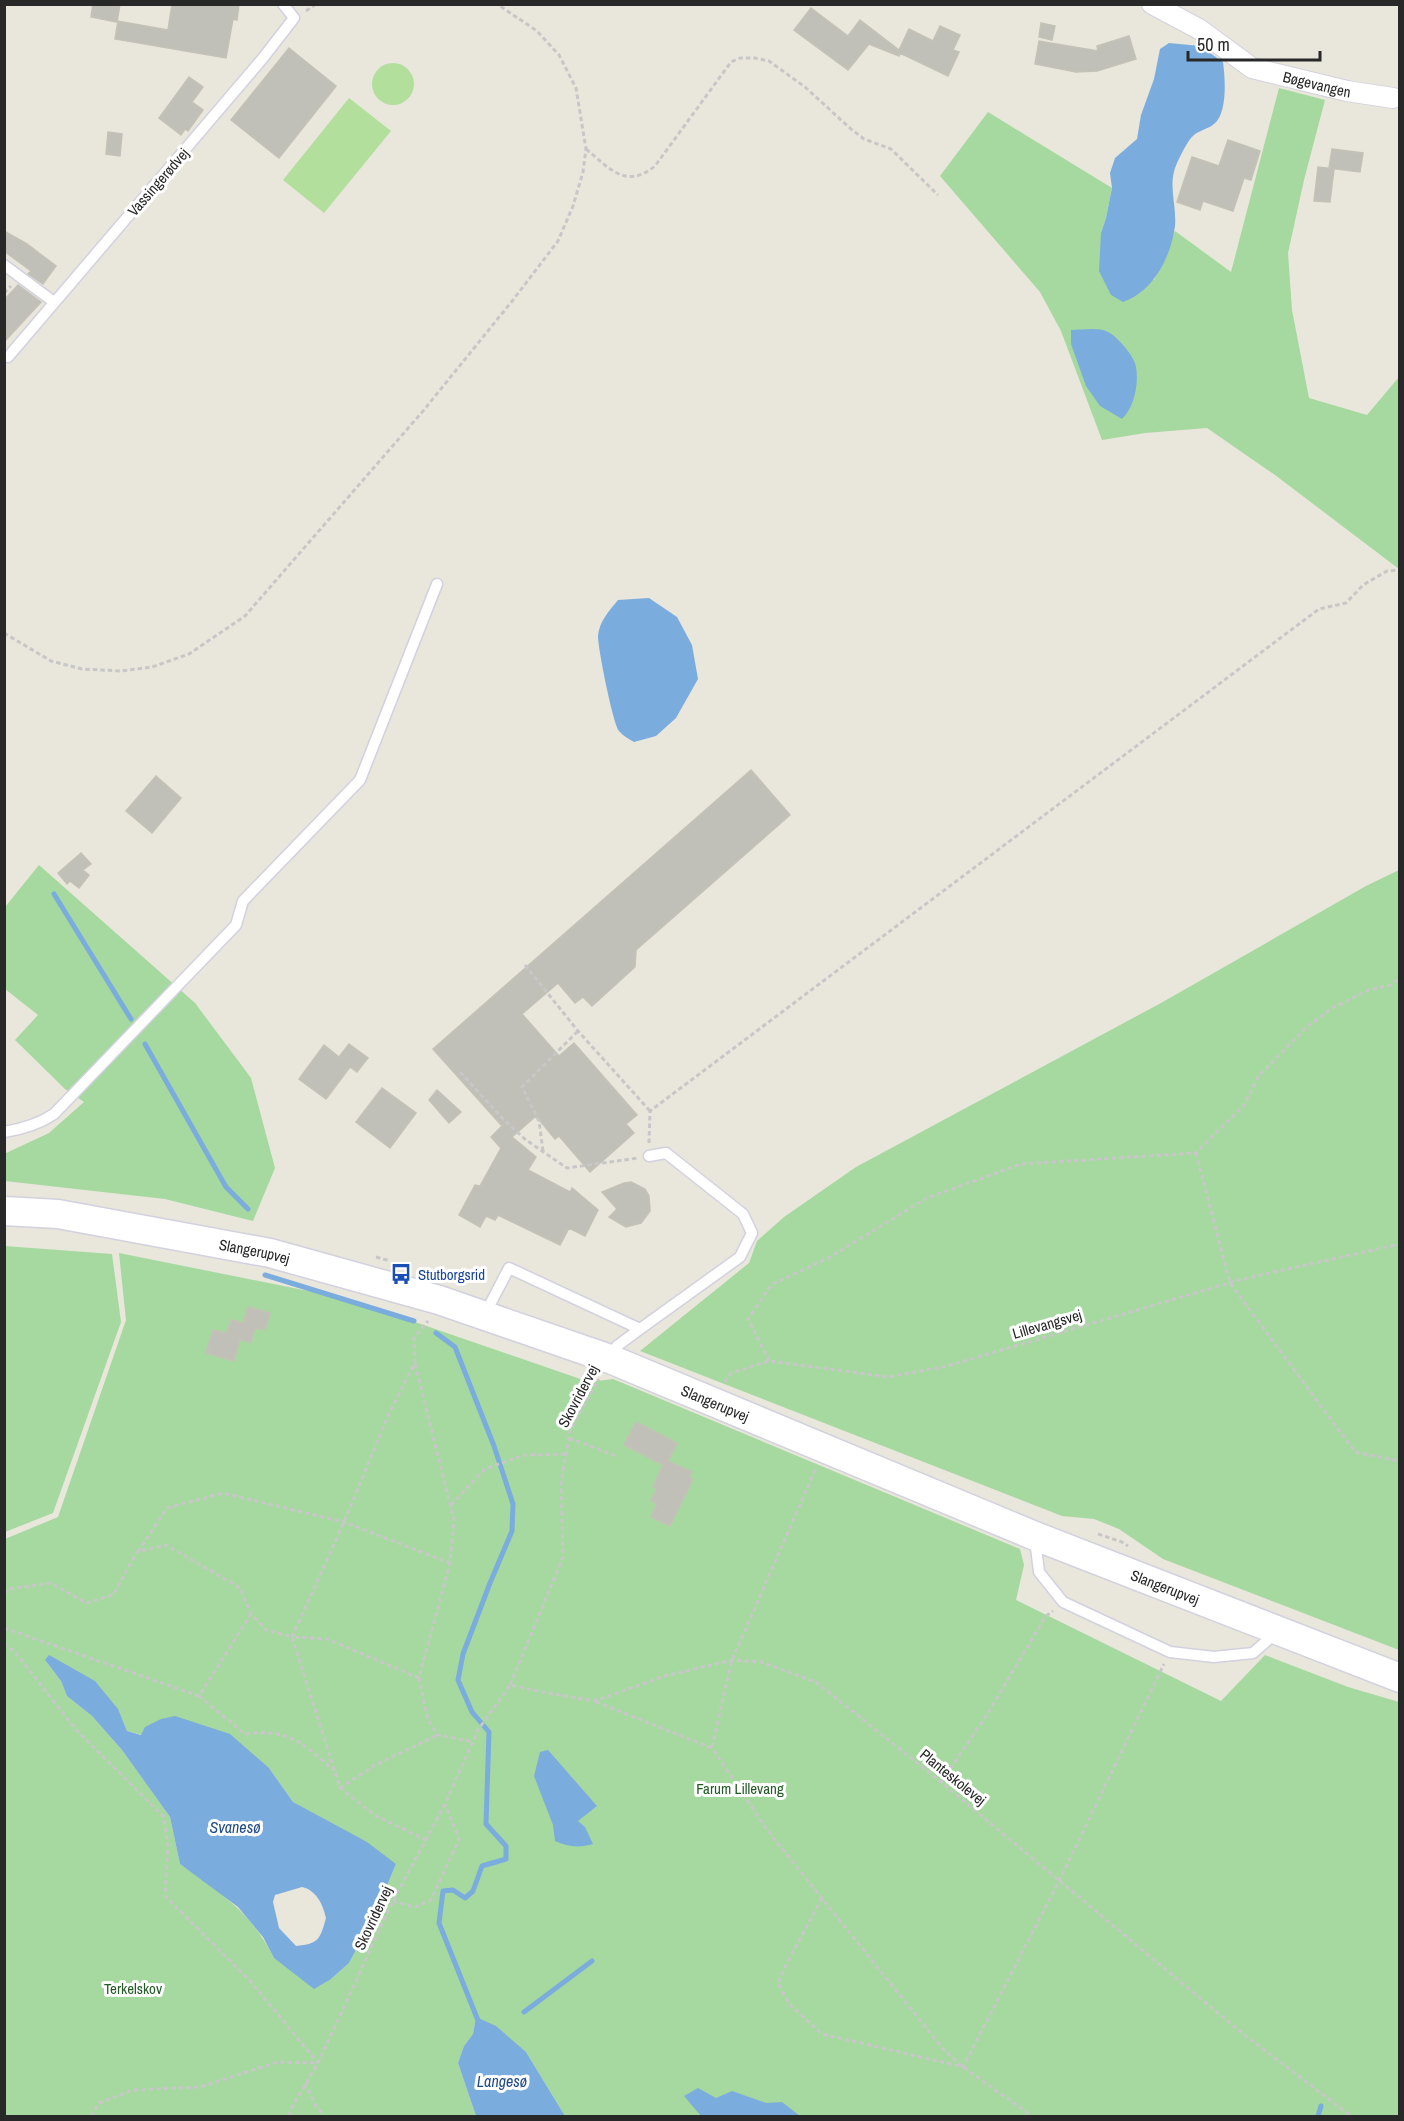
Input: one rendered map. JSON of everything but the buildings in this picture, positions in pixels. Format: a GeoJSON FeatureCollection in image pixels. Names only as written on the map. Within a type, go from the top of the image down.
{"type":"FeatureCollection","features":[{"type":"Feature","properties":{"kind":"main road","name":"Slangerupvej"},"geometry":{"type":"LineString","coordinates":[[4,1210],[58,1214],[270,1252],[484,1315],[610,1359],[1035,1536],[1400,1678]]}},
{"type":"Feature","properties":{"kind":"street","name":"Bøgevangen"},"geometry":{"type":"LineString","coordinates":[[1152,4],[1199,29],[1252,68],[1347,91],[1393,98]]}},
{"type":"Feature","properties":{"kind":"lane","name":"Vassingerødvej"},"geometry":{"type":"LineString","coordinates":[[8,357],[240,86],[288,26],[294,18],[283,4]]}},
{"type":"Feature","properties":{"kind":"lane"},"geometry":{"type":"LineString","coordinates":[[4,265],[54,302]]}},
{"type":"Feature","properties":{"kind":"lane"},"geometry":{"type":"LineString","coordinates":[[4,1132],[42,1122],[54,1113],[236,925],[243,901],[360,780],[437,584]]}},
{"type":"Feature","properties":{"kind":"lane"},"geometry":{"type":"LineString","coordinates":[[610,1359],[617,1346],[740,1257],[752,1233],[743,1214],[666,1153],[649,1156]]}},
{"type":"Feature","properties":{"kind":"lane"},"geometry":{"type":"LineString","coordinates":[[484,1315],[509,1268],[640,1329]]}},
{"type":"Feature","properties":{"kind":"lane"},"geometry":{"type":"LineString","coordinates":[[1035,1536],[1039,1572],[1063,1602],[1170,1652],[1214,1657],[1253,1653],[1278,1632]]}},
{"type":"Feature","properties":{"kind":"path"},"geometry":{"type":"LineString","coordinates":[[4,633],[51,661],[82,669],[121,671],[152,667],[189,654],[245,616],[423,411],[558,241],[573,206],[583,172],[586,149],[584,125],[576,88],[559,55],[537,32],[497,4]]}},
{"type":"Feature","properties":{"kind":"path"},"geometry":{"type":"LineString","coordinates":[[586,149],[611,170],[623,176],[635,178],[646,174],[655,166],[731,62],[740,58],[755,58],[768,61],[798,82],[864,139],[891,149],[939,195]]}},
{"type":"Feature","properties":{"kind":"path"},"geometry":{"type":"LineString","coordinates":[[650,1111],[1319,609],[1346,603],[1363,585],[1387,571],[1400,570]]}},
{"type":"Feature","properties":{"kind":"path"},"geometry":{"type":"LineString","coordinates":[[460,1072],[505,1121],[526,1140],[567,1168],[649,1156],[650,1111],[578,1031],[525,965]]}},
{"type":"Feature","properties":{"kind":"path"},"geometry":{"type":"LineString","coordinates":[[769,1360],[748,1319],[771,1285],[831,1257],[927,1198],[1021,1164],[1196,1153],[1244,1105],[1258,1077],[1306,1027],[1332,1008],[1369,990],[1391,984],[1400,978]]}},
{"type":"Feature","properties":{"kind":"path"},"geometry":{"type":"LineString","coordinates":[[543,1151],[539,1121],[522,1087],[578,1031]]}},
{"type":"Feature","properties":{"kind":"path"},"geometry":{"type":"LineString","coordinates":[[1196,1153],[1230,1283],[1355,1452],[1400,1461]]}},
{"type":"Feature","properties":{"kind":"path","name":"Lillevangsvej"},"geometry":{"type":"LineString","coordinates":[[714,1401],[731,1373],[769,1360],[888,1377],[947,1366],[1230,1283],[1400,1244]]}},
{"type":"Feature","properties":{"kind":"path"},"geometry":{"type":"LineString","coordinates":[[426,1324],[414,1338],[415,1362],[454,1520],[450,1563],[419,1678],[428,1720],[438,1734]]}},
{"type":"Feature","properties":{"kind":"path","name":"Skovridervej"},"geometry":{"type":"LineString","coordinates":[[289,2116],[305,2083],[318,2063],[393,1901],[445,1804],[478,1730],[510,1685],[563,1557],[561,1483],[570,1431],[610,1359]]}},
{"type":"Feature","properties":{"kind":"path"},"geometry":{"type":"LineString","coordinates":[[415,1362],[387,1418],[344,1522],[292,1637],[340,1788],[376,1816],[426,1840]]}},
{"type":"Feature","properties":{"kind":"path"},"geometry":{"type":"LineString","coordinates":[[569,1438],[616,1456]]}},
{"type":"Feature","properties":{"kind":"path"},"geometry":{"type":"LineString","coordinates":[[712,1748],[732,1660],[825,1449]]}},
{"type":"Feature","properties":{"kind":"path"},"geometry":{"type":"LineString","coordinates":[[451,1505],[484,1469],[524,1455],[566,1454]]}},
{"type":"Feature","properties":{"kind":"path"},"geometry":{"type":"LineString","coordinates":[[4,1593],[9,1589],[51,1583],[86,1603],[113,1595],[137,1552],[167,1508],[223,1493],[344,1522],[450,1563]]}},
{"type":"Feature","properties":{"kind":"path"},"geometry":{"type":"LineString","coordinates":[[137,1552],[166,1545],[240,1588],[251,1614],[266,1630],[292,1637],[327,1639],[419,1678]]}},
{"type":"Feature","properties":{"kind":"path"},"geometry":{"type":"LineString","coordinates":[[941,1782],[986,1716],[1046,1616],[1063,1602]]}},
{"type":"Feature","properties":{"kind":"path"},"geometry":{"type":"LineString","coordinates":[[199,1696],[251,1614]]}},
{"type":"Feature","properties":{"kind":"path"},"geometry":{"type":"LineString","coordinates":[[4,1628],[199,1696],[245,1734],[275,1732],[304,1744],[335,1772]]}},
{"type":"Feature","properties":{"kind":"path"},"geometry":{"type":"LineString","coordinates":[[4,1643],[16,1653],[77,1731],[163,1816],[168,1845],[165,1896],[252,1983],[318,2063]]}},
{"type":"Feature","properties":{"kind":"path"},"geometry":{"type":"LineString","coordinates":[[963,2067],[1059,1881],[1170,1652]]}},
{"type":"Feature","properties":{"kind":"path","name":"Planteskolevej"},"geometry":{"type":"LineString","coordinates":[[510,1685],[547,1694],[594,1701],[665,1676],[732,1660],[761,1662],[816,1682],[941,1782],[1237,2029],[1351,2116]]}},
{"type":"Feature","properties":{"kind":"path"},"geometry":{"type":"LineString","coordinates":[[594,1701],[712,1748],[767,1830],[944,2050],[963,2067],[1032,2116]]}},
{"type":"Feature","properties":{"kind":"path"},"geometry":{"type":"LineString","coordinates":[[340,1788],[377,1764],[438,1734],[473,1742]]}},
{"type":"Feature","properties":{"kind":"path"},"geometry":{"type":"LineString","coordinates":[[393,1901],[416,1907],[431,1900],[459,1839],[445,1804]]}},
{"type":"Feature","properties":{"kind":"path"},"geometry":{"type":"LineString","coordinates":[[822,1898],[778,1983],[789,2004],[822,2034],[963,2067]]}},
{"type":"Feature","properties":{"kind":"path"},"geometry":{"type":"LineString","coordinates":[[91,2116],[99,2103],[133,2090],[200,2087],[278,2062],[318,2063]]}},
{"type":"Feature","properties":{"kind":"path"},"geometry":{"type":"LineString","coordinates":[[305,2083],[316,2106],[325,2116]]}},
{"type":"Feature","properties":{"kind":"green space"},"geometry":{"type":"Polygon","coordinates":[[[393,63],[408,69],[414,84],[408,99],[393,105],[378,99],[372,84],[378,69],[393,63]]]}},
{"type":"Feature","properties":{"kind":"green space"},"geometry":{"type":"Polygon","coordinates":[[[1279,88],[1325,100],[1288,253],[1292,310],[1309,398],[1367,415],[1399,377],[1399,569],[1275,475],[1207,428],[1145,433],[1102,440],[1061,331],[1040,292],[940,176],[988,112],[1112,188],[1101,233],[1154,280],[1175,231],[1231,272],[1279,88]]]}},
{"type":"Feature","properties":{"kind":"green space"},"geometry":{"type":"Polygon","coordinates":[[[349,98],[391,131],[324,213],[283,180],[349,98]]]}},
{"type":"Feature","properties":{"kind":"green space"},"geometry":{"type":"Polygon","coordinates":[[[39,865],[195,1003],[251,1078],[275,1168],[253,1221],[165,1199],[5,1181],[4,1154],[49,1133],[84,1102],[65,1089],[15,1040],[38,1015],[5,989],[5,907],[39,865]]]}},
{"type":"Feature","properties":{"kind":"green space"},"geometry":{"type":"Polygon","coordinates":[[[1399,870],[1399,1650],[1163,1559],[1119,1529],[1094,1519],[1062,1516],[640,1351],[749,1263],[757,1241],[784,1217],[856,1167],[1161,1003],[1366,886],[1399,870]]]}},
{"type":"Feature","properties":{"kind":"green space"},"geometry":{"type":"Polygon","coordinates":[[[5,1246],[112,1254],[121,1322],[53,1513],[5,1532],[5,1246]]]}},
{"type":"Feature","properties":{"kind":"green space","name":"Farum Lillevang"},"geometry":{"type":"Polygon","coordinates":[[[119,1253],[348,1299],[589,1382],[613,1379],[1020,1549],[1024,1565],[1016,1600],[1221,1701],[1265,1655],[1348,1687],[1399,1702],[1399,2116],[565,2116],[526,2052],[476,2017],[473,2034],[464,2046],[458,2063],[476,2116],[5,2116],[5,1539],[58,1517],[126,1320],[119,1253]],[[45,1660],[61,1681],[67,1696],[92,1716],[122,1750],[170,1817],[180,1864],[222,1894],[245,1916],[274,1958],[331,1979],[349,1963],[376,1912],[396,1864],[293,1802],[269,1768],[127,1731],[122,1719],[45,1660]]]}},
{"type":"Feature","properties":{"kind":"water"},"geometry":{"type":"Polygon","coordinates":[[[1169,43],[1200,46],[1223,62],[1224,104],[1218,119],[1212,126],[1196,133],[1191,138],[1177,163],[1172,187],[1175,226],[1165,261],[1152,282],[1134,297],[1123,302],[1111,295],[1099,271],[1101,233],[1112,188],[1110,173],[1115,158],[1137,139],[1141,115],[1154,79],[1160,49],[1169,43]]]}},
{"type":"Feature","properties":{"kind":"water"},"geometry":{"type":"Polygon","coordinates":[[[1095,329],[1112,334],[1121,342],[1135,363],[1136,388],[1130,409],[1122,419],[1100,406],[1086,386],[1071,344],[1071,330],[1095,329]]]}},
{"type":"Feature","properties":{"kind":"water"},"geometry":{"type":"Polygon","coordinates":[[[649,598],[677,617],[692,645],[698,679],[676,718],[656,736],[634,742],[621,733],[616,725],[606,685],[598,636],[602,621],[618,600],[649,598]]]}},
{"type":"Feature","properties":{"kind":"water","name":"Svanesø"},"geometry":{"type":"Polygon","coordinates":[[[49,1655],[95,1681],[118,1709],[127,1731],[141,1735],[145,1727],[161,1719],[175,1716],[230,1734],[269,1768],[293,1802],[367,1842],[396,1864],[376,1912],[349,1963],[331,1979],[314,1989],[274,1958],[263,1937],[238,1907],[180,1864],[170,1817],[122,1750],[92,1716],[67,1696],[61,1681],[45,1660],[49,1655]],[[302,1887],[275,1895],[273,1902],[279,1928],[296,1946],[314,1942],[320,1936],[326,1918],[318,1898],[302,1887]]]}},
{"type":"Feature","properties":{"kind":"water"},"geometry":{"type":"Polygon","coordinates":[[[548,1750],[597,1806],[578,1821],[585,1827],[593,1844],[574,1846],[555,1841],[553,1825],[534,1776],[540,1752],[548,1750]]]}},
{"type":"Feature","properties":{"kind":"water","name":"Langesø"},"geometry":{"type":"Polygon","coordinates":[[[476,2017],[496,2026],[526,2052],[565,2116],[476,2116],[458,2063],[464,2046],[473,2034],[476,2017]]]}},
{"type":"Feature","properties":{"kind":"water"},"geometry":{"type":"Polygon","coordinates":[[[698,2088],[716,2098],[732,2091],[766,2103],[782,2102],[800,2116],[701,2116],[684,2096],[698,2088]]]}},
{"type":"Feature","properties":{"kind":"waterway"},"geometry":{"type":"LineString","coordinates":[[54,894],[131,1019]]}},
{"type":"Feature","properties":{"kind":"waterway"},"geometry":{"type":"LineString","coordinates":[[145,1044],[226,1187],[248,1209]]}},
{"type":"Feature","properties":{"kind":"waterway"},"geometry":{"type":"LineString","coordinates":[[265,1275],[414,1321]]}},
{"type":"Feature","properties":{"kind":"waterway"},"geometry":{"type":"LineString","coordinates":[[436,1333],[455,1347],[494,1446],[513,1504],[512,1531],[463,1654],[458,1680],[472,1712],[489,1732],[486,1824],[506,1846],[506,1859],[482,1866],[473,1891],[465,1898],[453,1890],[443,1891],[439,1923],[479,2023]]}},
{"type":"Feature","properties":{"kind":"waterway"},"geometry":{"type":"LineString","coordinates":[[524,2012],[592,1961]]}},
{"type":"Feature","properties":{"kind":"waterway"},"geometry":{"type":"LineString","coordinates":[[1318,2116],[1321,2106]]}},
{"type":"Feature","properties":{"kind":"place","name":"Stutborgsrid"},"geometry":{"type":"Point","coordinates":[401,1274]}},
{"type":"Feature","properties":{"kind":"park label","name":"Terkelskov"},"geometry":{"type":"Point","coordinates":[133,1988]}}]}
